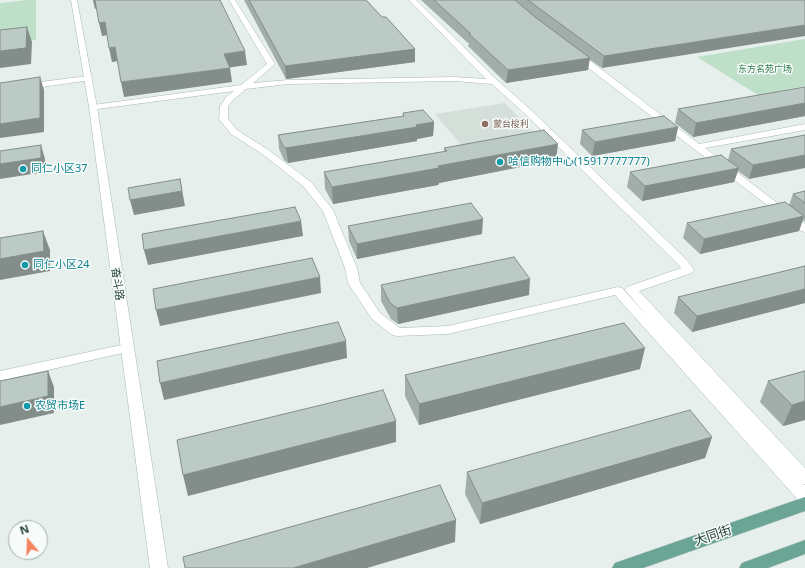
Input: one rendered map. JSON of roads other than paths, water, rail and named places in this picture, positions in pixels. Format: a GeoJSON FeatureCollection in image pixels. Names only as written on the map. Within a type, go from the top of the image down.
{"type":"FeatureCollection","features":[{"type":"Feature","properties":{"kind":"main road","name":"大同街"},"geometry":{"type":"LineString","coordinates":[[621,568],[805,504]]}},
{"type":"Feature","properties":{"kind":"main road"},"geometry":{"type":"LineString","coordinates":[[748,568],[805,548]]}},
{"type":"Feature","properties":{"kind":"street","name":"奋斗路"},"geometry":{"type":"LineString","coordinates":[[74,0],[93,108],[126,348],[159,568]]}},
{"type":"Feature","properties":{"kind":"street"},"geometry":{"type":"LineString","coordinates":[[232,0],[271,64],[229,99],[224,107],[223,119],[234,132],[264,151],[307,184],[328,210],[351,268],[354,283],[376,316],[397,332],[448,330],[618,291],[805,496]]}},
{"type":"Feature","properties":{"kind":"street"},"geometry":{"type":"LineString","coordinates":[[412,0],[494,82],[528,112],[683,262],[688,270],[631,290],[805,478]]}},
{"type":"Feature","properties":{"kind":"street"},"geometry":{"type":"LineString","coordinates":[[568,48],[805,228]]}},
{"type":"Feature","properties":{"kind":"street"},"geometry":{"type":"LineString","coordinates":[[0,90],[88,78]]}},
{"type":"Feature","properties":{"kind":"street"},"geometry":{"type":"LineString","coordinates":[[93,108],[288,82],[454,79],[494,82]]}},
{"type":"Feature","properties":{"kind":"street"},"geometry":{"type":"LineString","coordinates":[[698,147],[805,127]]}},
{"type":"Feature","properties":{"kind":"street"},"geometry":{"type":"LineString","coordinates":[[0,376],[126,348]]}},
{"type":"Feature","properties":{"kind":"place","name":"蒙台梭利"},"geometry":{"type":"Point","coordinates":[485,124]}},
{"type":"Feature","properties":{"kind":"place","name":"哈信购物中心(15917777777)"},"geometry":{"type":"Point","coordinates":[500,162]}},
{"type":"Feature","properties":{"kind":"place","name":"同仁小区37"},"geometry":{"type":"Point","coordinates":[23,169]}},
{"type":"Feature","properties":{"kind":"place","name":"同仁小区24"},"geometry":{"type":"Point","coordinates":[25,265]}},
{"type":"Feature","properties":{"kind":"place","name":"农贸市场E"},"geometry":{"type":"Point","coordinates":[27,406]}},
{"type":"Feature","properties":{"kind":"park label","name":"东方名苑广场"},"geometry":{"type":"Point","coordinates":[765,69]}}]}
